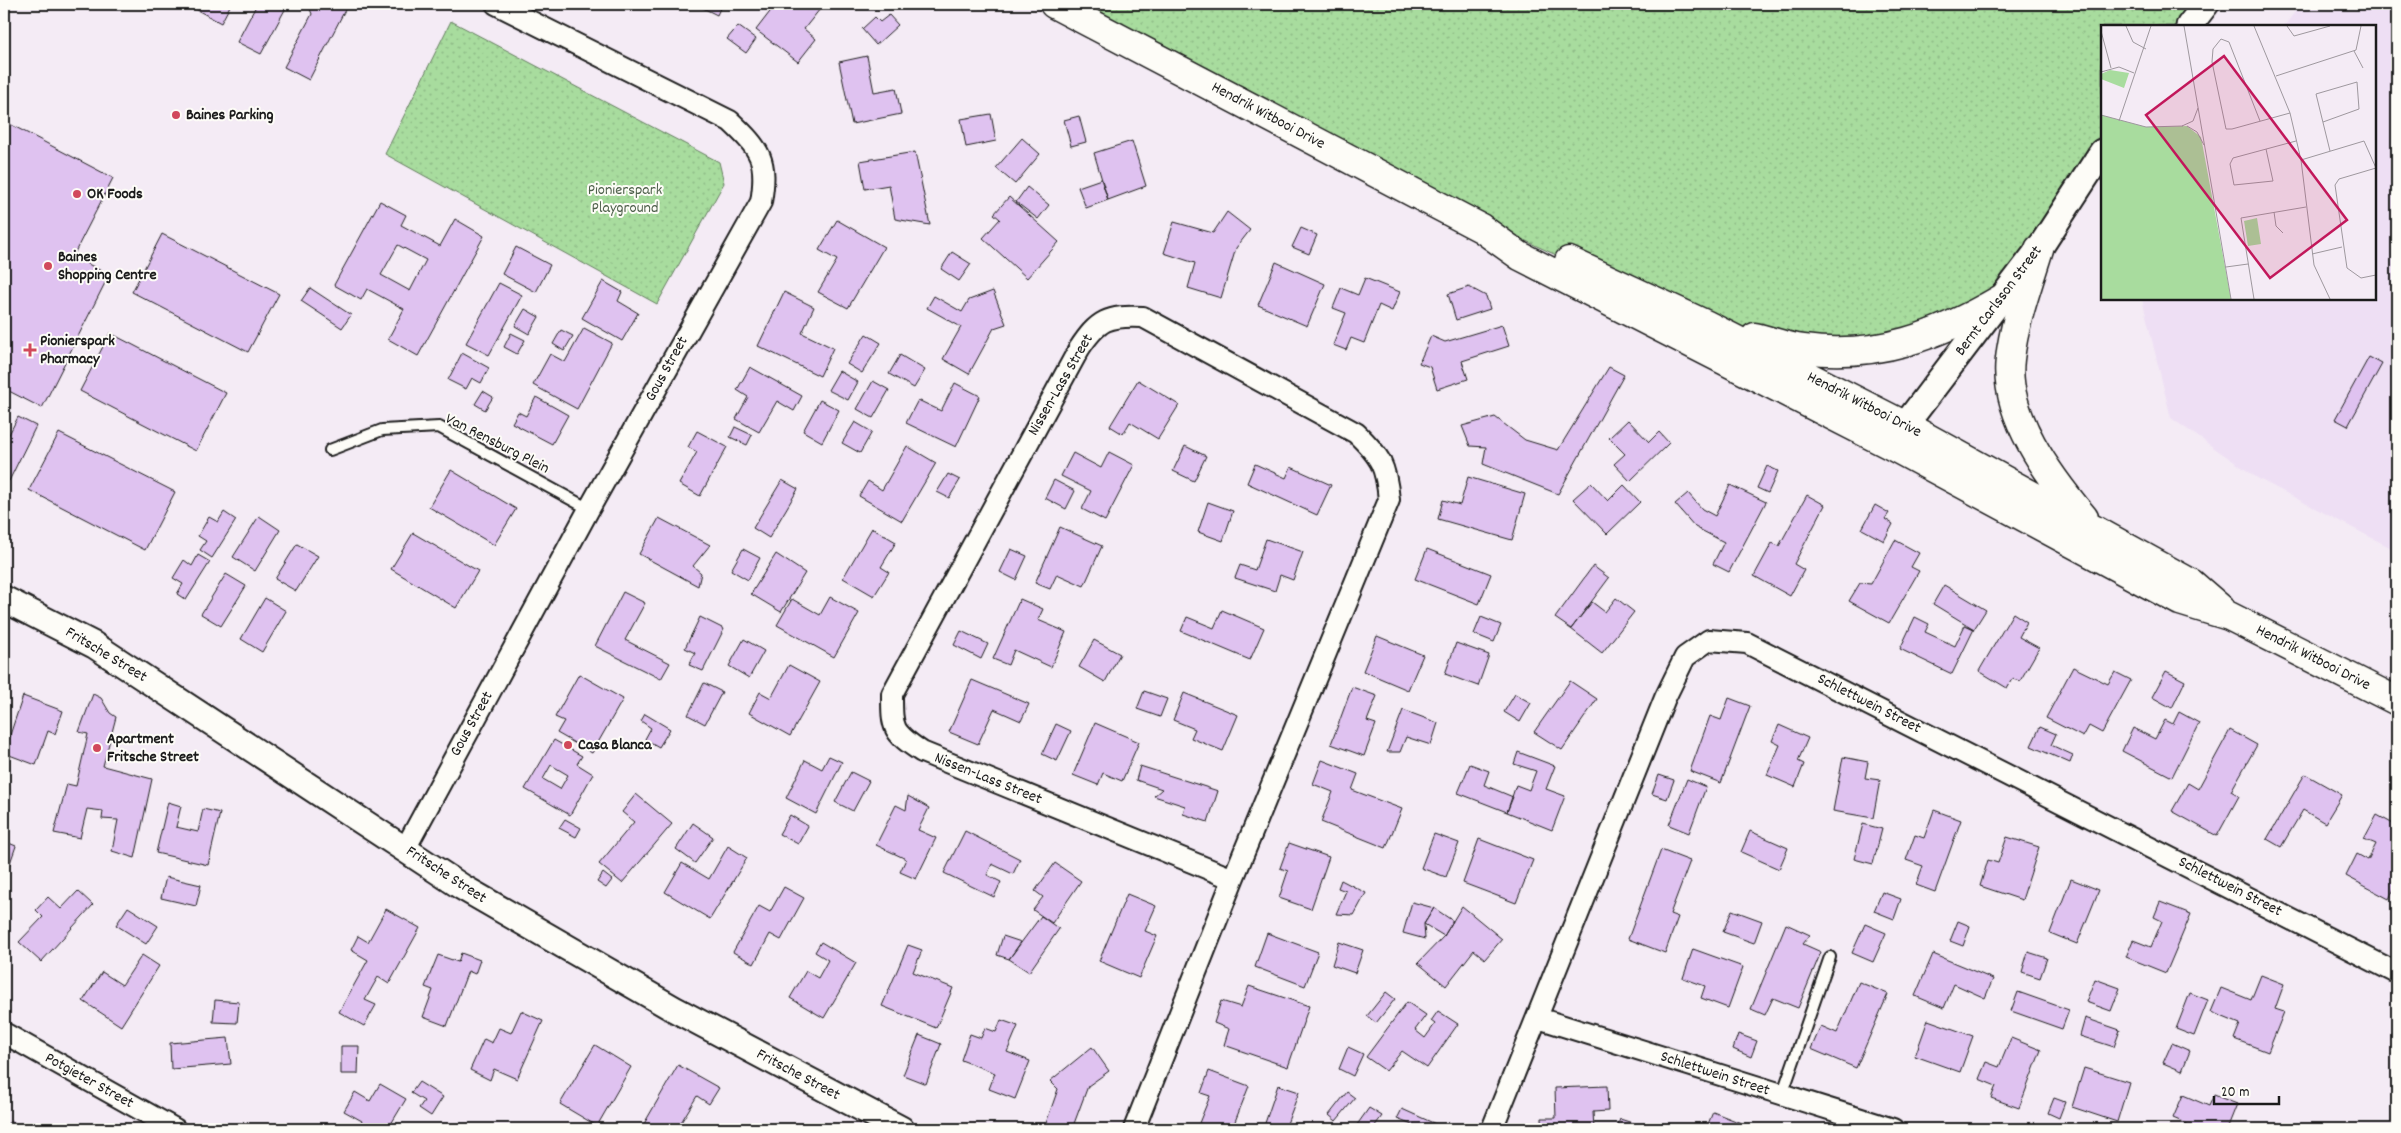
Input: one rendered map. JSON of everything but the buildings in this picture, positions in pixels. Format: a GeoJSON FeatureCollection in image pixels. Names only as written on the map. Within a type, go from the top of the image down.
{"type":"FeatureCollection","features":[{"type":"Feature","properties":{"kind":"main road","name":"Hendrik Witbooi Drive"},"geometry":{"type":"LineString","coordinates":[[1054,4],[1482,228],[1520,256],[2093,528],[2191,584],[2229,616]]}},
{"type":"Feature","properties":{"kind":"main road","name":"Hendrik Witbooi Drive"},"geometry":{"type":"LineString","coordinates":[[1482,228],[1526,241],[1707,325],[2180,601],[2229,616],[2397,701]]}},
{"type":"Feature","properties":{"kind":"main road"},"geometry":{"type":"LineString","coordinates":[[2039,249],[2018,316],[2009,360],[2011,388],[2018,413],[2044,467],[2093,528]]}},
{"type":"Feature","properties":{"kind":"main road"},"geometry":{"type":"LineString","coordinates":[[1707,325],[1802,349],[1843,352],[1870,350],[1925,337],[1974,315],[2001,299]]}},
{"type":"Feature","properties":{"kind":"street","name":"Gous Street"},"geometry":{"type":"LineString","coordinates":[[405,849],[589,509],[761,202],[764,180],[762,158],[748,138],[730,121],[496,4]]}},
{"type":"Feature","properties":{"kind":"street"},"geometry":{"type":"LineString","coordinates":[[2190,25],[2206,4]]}},
{"type":"Feature","properties":{"kind":"street","name":"Bernt Carlsson Street"},"geometry":{"type":"LineString","coordinates":[[1898,435],[2039,249],[2101,154]]}},
{"type":"Feature","properties":{"kind":"street","name":"Nissen-Lass Street"},"geometry":{"type":"LineString","coordinates":[[1134,1129],[1233,879],[1389,500],[1386,473],[1374,450],[1356,432],[1143,317],[1123,316],[1105,320],[1092,330],[1079,349],[892,694],[892,718],[900,737],[922,752],[1233,879]]}},
{"type":"Feature","properties":{"kind":"street","name":"Fritsche Street"},"geometry":{"type":"LineString","coordinates":[[4,599],[94,645],[462,887],[674,1009],[893,1128]]}},
{"type":"Feature","properties":{"kind":"street","name":"Schlettwein Street"},"geometry":{"type":"LineString","coordinates":[[1492,1129],[1666,698],[1686,657],[1710,640],[1747,643],[2397,973]]}},
{"type":"Feature","properties":{"kind":"street","name":"Schlettwein Street"},"geometry":{"type":"LineString","coordinates":[[1538,1018],[1893,1129]]}},
{"type":"Feature","properties":{"kind":"street","name":"Potgieter Street"},"geometry":{"type":"LineString","coordinates":[[4,1033],[174,1129]]}},
{"type":"Feature","properties":{"kind":"lane","name":"Van Rensburg Plein"},"geometry":{"type":"LineString","coordinates":[[330,450],[382,430],[439,427],[589,509]]}},
{"type":"Feature","properties":{"kind":"lane"},"geometry":{"type":"LineString","coordinates":[[1782,1095],[1830,957]]}},
{"type":"Feature","properties":{"kind":"shaded area"},"geometry":{"type":"Polygon","coordinates":[[[2301,4],[2397,4],[2397,551],[2259,479],[2171,418],[2142,300],[2376,300],[2376,25],[2285,25],[2301,4]]]}},
{"type":"Feature","properties":{"kind":"green space"},"geometry":{"type":"Polygon","coordinates":[[[1054,4],[2206,4],[2190,25],[2101,25],[2101,153],[2001,299],[1879,349],[1707,325],[1526,241],[1481,228],[1054,4]]]}},
{"type":"Feature","properties":{"kind":"green space","name":"Pionierspark Playground"},"geometry":{"type":"Polygon","coordinates":[[[451,21],[719,162],[724,183],[657,304],[385,154],[451,21]]]}},
{"type":"Feature","properties":{"kind":"place","name":"Baines Parking"},"geometry":{"type":"Point","coordinates":[176,115]}},
{"type":"Feature","properties":{"kind":"place","name":"OK Foods"},"geometry":{"type":"Point","coordinates":[77,194]}},
{"type":"Feature","properties":{"kind":"place","name":"Baines Shopping Centre"},"geometry":{"type":"Point","coordinates":[48,266]}},
{"type":"Feature","properties":{"kind":"place","name":"Pionierspark Pharmacy"},"geometry":{"type":"Point","coordinates":[30,350]}},
{"type":"Feature","properties":{"kind":"place","name":"Casa Blanca"},"geometry":{"type":"Point","coordinates":[568,745]}},
{"type":"Feature","properties":{"kind":"place","name":"Apartment Fritsche Street"},"geometry":{"type":"Point","coordinates":[97,748]}}]}
